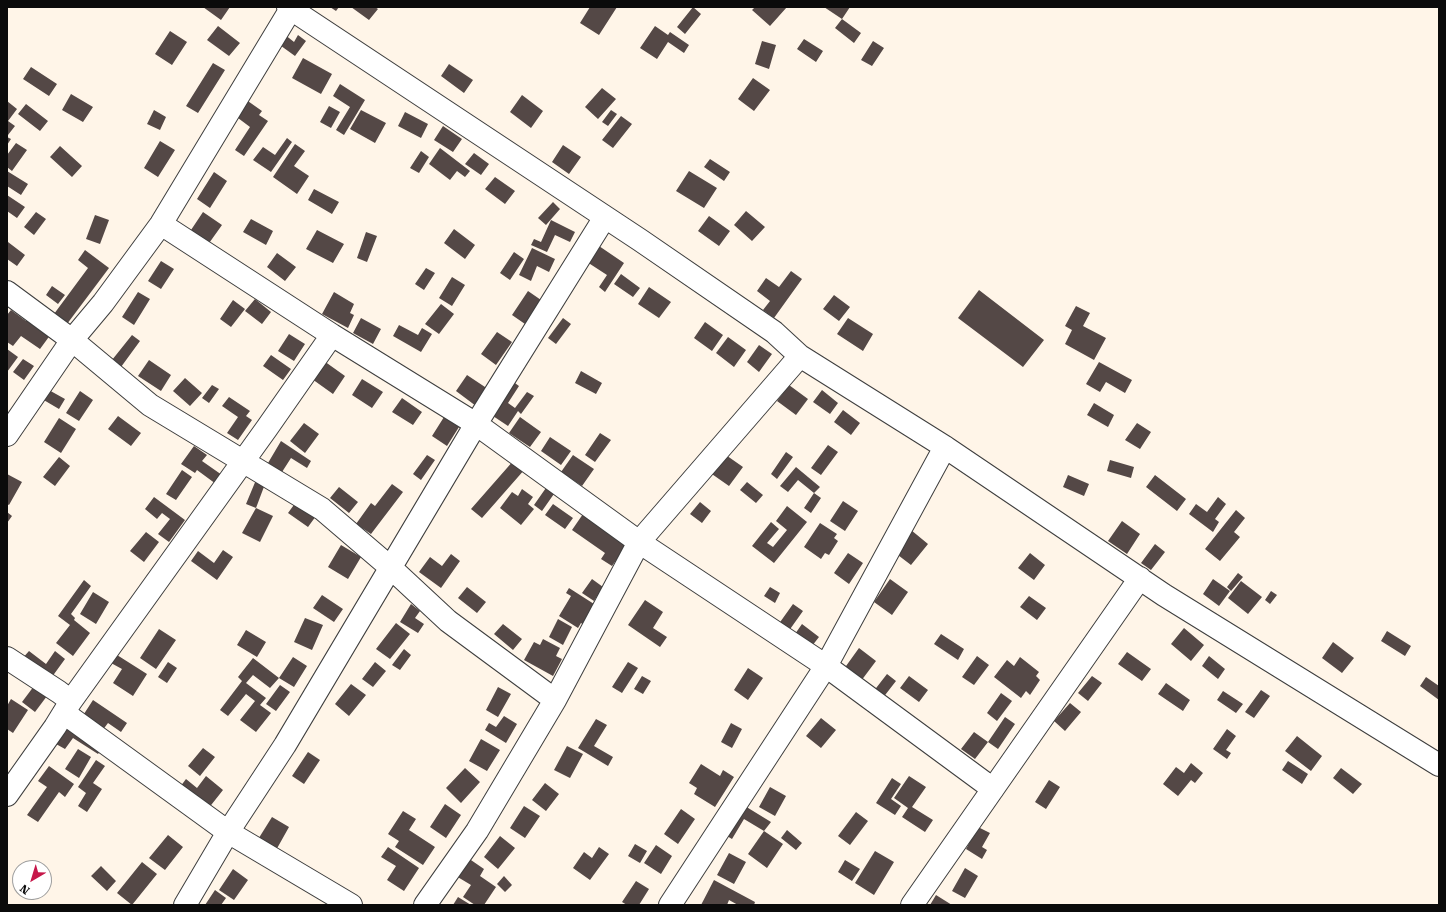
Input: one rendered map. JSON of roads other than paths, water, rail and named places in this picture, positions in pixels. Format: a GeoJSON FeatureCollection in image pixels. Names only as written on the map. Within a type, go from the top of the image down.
{"type":"FeatureCollection","features":[{"type":"Feature","properties":{"kind":"street"},"geometry":{"type":"LineString","coordinates":[[7,435],[72,340],[103,303],[161,224],[290,8],[605,217],[774,332],[800,356],[945,447],[1164,595],[1439,765]]}},
{"type":"Feature","properties":{"kind":"street"},"geometry":{"type":"LineString","coordinates":[[185,905],[228,832],[285,745],[476,424],[605,217]]}},
{"type":"Feature","properties":{"kind":"street"},"geometry":{"type":"LineString","coordinates":[[161,224],[332,335],[476,424],[639,542],[826,666],[993,789]]}},
{"type":"Feature","properties":{"kind":"street"},"geometry":{"type":"LineString","coordinates":[[7,292],[72,340],[150,405],[322,509],[391,568],[448,621],[555,700]]}},
{"type":"Feature","properties":{"kind":"street"},"geometry":{"type":"LineString","coordinates":[[7,795],[332,335]]}},
{"type":"Feature","properties":{"kind":"street"},"geometry":{"type":"LineString","coordinates":[[425,905],[477,831],[555,700],[639,542],[800,356]]}},
{"type":"Feature","properties":{"kind":"street"},"geometry":{"type":"LineString","coordinates":[[670,905],[826,666],[945,447]]}},
{"type":"Feature","properties":{"kind":"street"},"geometry":{"type":"LineString","coordinates":[[912,905],[1140,578]]}},
{"type":"Feature","properties":{"kind":"street"},"geometry":{"type":"LineString","coordinates":[[7,658],[59,692],[68,707],[228,832],[351,905]]}}]}
